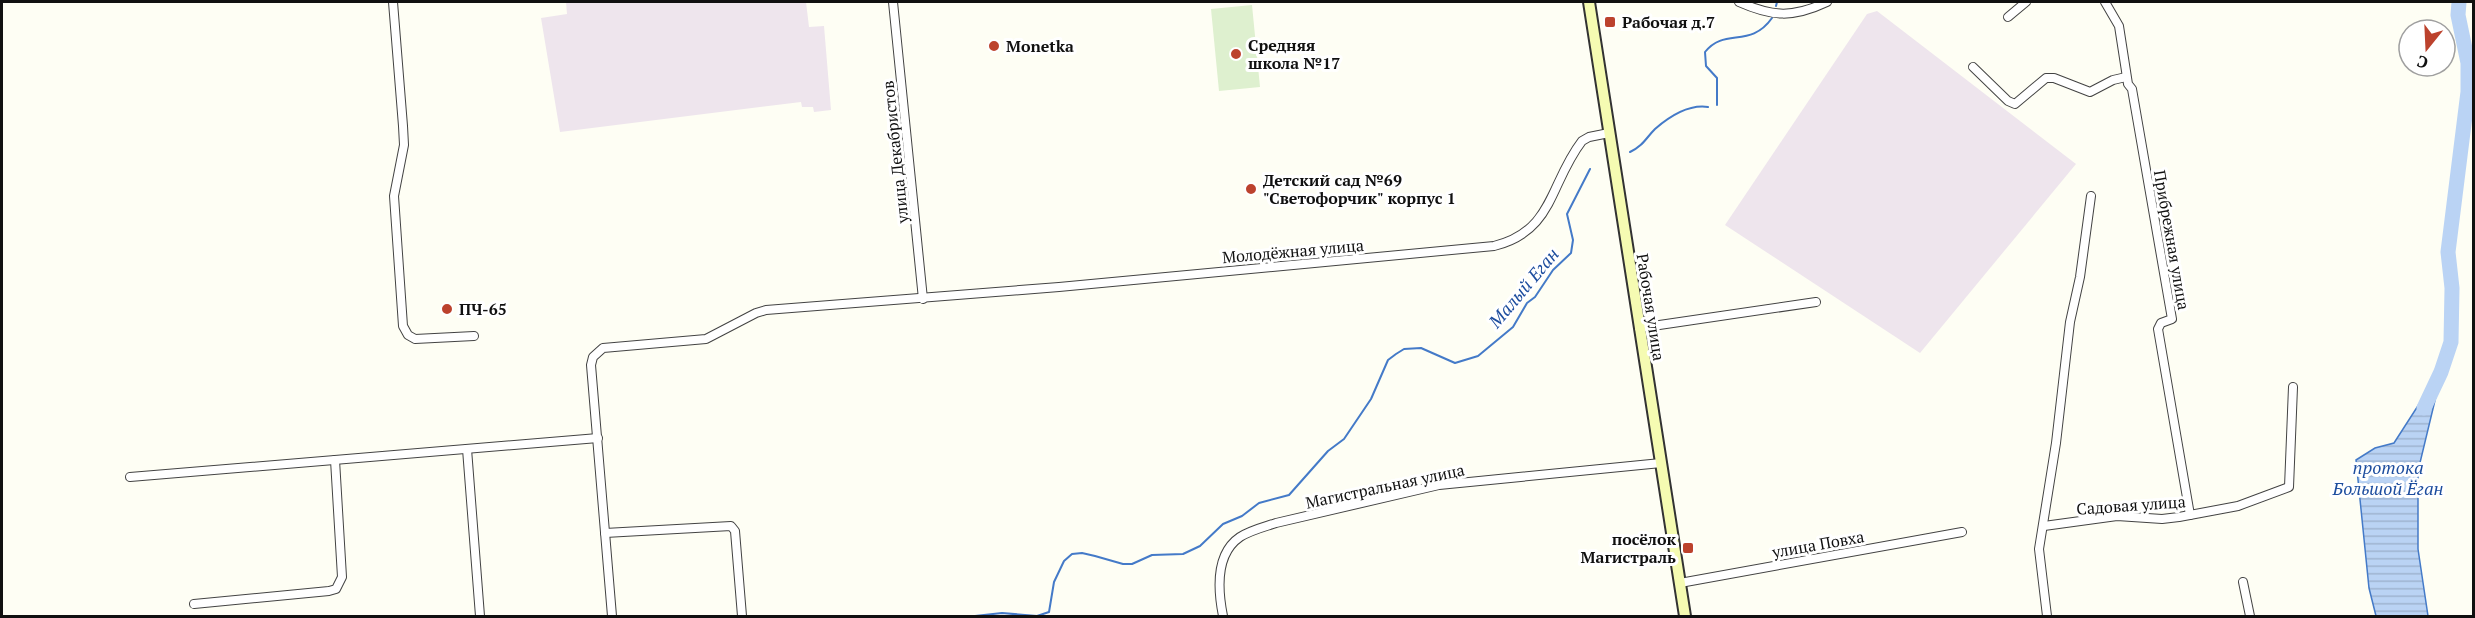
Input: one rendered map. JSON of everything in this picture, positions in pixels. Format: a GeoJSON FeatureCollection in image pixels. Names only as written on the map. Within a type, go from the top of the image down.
{"type":"FeatureCollection","features":[{"type":"Feature","properties":{"kind":"street"},"geometry":{"type":"LineString","coordinates":[[393,2],[404,126],[404,145],[394,196],[403,326],[408,335],[415,339],[474,336]]}},
{"type":"Feature","properties":{"kind":"street","name":"улица Декабристов"},"geometry":{"type":"LineString","coordinates":[[893,2],[923,299]]}},
{"type":"Feature","properties":{"kind":"street","name":"Рабочая улица"},"geometry":{"type":"LineString","coordinates":[[1589,2],[1685,616]]}},
{"type":"Feature","properties":{"kind":"street"},"geometry":{"type":"LineString","coordinates":[[1738,2],[1762,10],[1793,14],[1827,2]]}},
{"type":"Feature","properties":{"kind":"street"},"geometry":{"type":"LineString","coordinates":[[2008,17],[2026,2]]}},
{"type":"Feature","properties":{"kind":"street","name":"Прибрежная улица"},"geometry":{"type":"LineString","coordinates":[[2104,2],[2119,26],[2172,319],[2161,323],[2158,329],[2190,515]]}},
{"type":"Feature","properties":{"kind":"street"},"geometry":{"type":"LineString","coordinates":[[1973,67],[2008,101],[2016,104],[2046,78],[2055,78],[2090,92],[2113,80],[2127,77]]}},
{"type":"Feature","properties":{"kind":"street","name":"Молодёжная улица"},"geometry":{"type":"LineString","coordinates":[[612,616],[591,365],[593,357],[603,348],[706,339],[756,312],[766,310],[923,299],[1494,246],[1514,240],[1532,228],[1582,141],[1589,136],[1609,133]]}},
{"type":"Feature","properties":{"kind":"street"},"geometry":{"type":"LineString","coordinates":[[2047,616],[2038,549],[2044,526],[2070,322],[2080,277],[2091,196]]}},
{"type":"Feature","properties":{"kind":"street"},"geometry":{"type":"LineString","coordinates":[[1639,328],[1816,302]]}},
{"type":"Feature","properties":{"kind":"street","name":"Садовая улица"},"geometry":{"type":"LineString","coordinates":[[2044,526],[2116,516],[2162,519],[2190,515],[2238,506],[2289,487],[2292,387]]}},
{"type":"Feature","properties":{"kind":"street"},"geometry":{"type":"LineString","coordinates":[[130,477],[598,438]]}},
{"type":"Feature","properties":{"kind":"street"},"geometry":{"type":"LineString","coordinates":[[467,449],[480,616]]}},
{"type":"Feature","properties":{"kind":"street"},"geometry":{"type":"LineString","coordinates":[[194,604],[336,589],[342,578],[335,460]]}},
{"type":"Feature","properties":{"kind":"street","name":"Магистральная улица"},"geometry":{"type":"LineString","coordinates":[[1223,616],[1220,570],[1226,552],[1238,538],[1252,531],[1439,484],[1660,463]]}},
{"type":"Feature","properties":{"kind":"street"},"geometry":{"type":"LineString","coordinates":[[605,533],[731,526],[735,531],[742,616]]}},
{"type":"Feature","properties":{"kind":"street","name":"улица Повха"},"geometry":{"type":"LineString","coordinates":[[1680,583],[1962,532]]}},
{"type":"Feature","properties":{"kind":"street"},"geometry":{"type":"LineString","coordinates":[[2243,582],[2250,616]]}},
{"type":"Feature","properties":{"kind":"shaded area"},"geometry":{"type":"Polygon","coordinates":[[[566,2],[806,2],[809,27],[824,26],[831,110],[814,112],[813,107],[802,107],[801,102],[560,132],[541,18],[567,14],[566,2]]]}},
{"type":"Feature","properties":{"kind":"shaded area"},"geometry":{"type":"Polygon","coordinates":[[[1877,11],[2076,164],[1920,353],[1725,225],[1867,14],[1877,11]]]}},
{"type":"Feature","properties":{"kind":"green space"},"geometry":{"type":"Polygon","coordinates":[[[1252,5],[1260,87],[1219,91],[1211,9],[1252,5]]]}},
{"type":"Feature","properties":{"kind":"water","name":"протока Большой Ёган"},"geometry":{"type":"Polygon","coordinates":[[[2430,387],[2437,392],[2418,471],[2418,549],[2428,616],[2376,616],[2369,588],[2356,460],[2375,448],[2394,443],[2430,387]]]}},
{"type":"Feature","properties":{"kind":"waterway","name":"Малый Еган"},"geometry":{"type":"LineString","coordinates":[[1776,6],[1777,2]]}},
{"type":"Feature","properties":{"kind":"waterway","name":"Малый Еган"},"geometry":{"type":"LineString","coordinates":[[2456,2],[2458,15]]}},
{"type":"Feature","properties":{"kind":"waterway","name":"протока Большой Ёган"},"geometry":{"type":"LineString","coordinates":[[2424,408],[2441,372],[2451,342],[2452,288],[2448,252],[2468,92],[2468,63],[2458,15],[2459,2]]}},
{"type":"Feature","properties":{"kind":"waterway","name":"Малый Еган"},"geometry":{"type":"LineString","coordinates":[[1717,105],[1717,78],[1706,66],[1705,52],[1721,40],[1755,33],[1772,18]]}},
{"type":"Feature","properties":{"kind":"waterway","name":"Малый Еган"},"geometry":{"type":"LineString","coordinates":[[1630,152],[1673,116],[1693,107],[1708,107]]}},
{"type":"Feature","properties":{"kind":"waterway","name":"Малый Еган"},"geometry":{"type":"LineString","coordinates":[[975,616],[1002,613],[1037,616],[1049,612],[1054,582],[1064,561],[1072,554],[1082,553],[1123,564],[1132,564],[1152,555],[1183,554],[1200,546],[1223,524],[1242,516],[1259,503],[1289,495],[1328,451],[1344,439],[1371,399],[1388,360],[1404,349],[1421,348],[1455,363],[1478,356],[1513,327],[1527,303],[1535,297],[1553,270],[1571,253],[1573,240],[1567,214],[1590,169]]}},
{"type":"Feature","properties":{"kind":"place","name":"Рабочая д.7"},"geometry":{"type":"Point","coordinates":[1610,22]}},
{"type":"Feature","properties":{"kind":"place","name":"Monetka"},"geometry":{"type":"Point","coordinates":[994,46]}},
{"type":"Feature","properties":{"kind":"place","name":"Средняя школа №17"},"geometry":{"type":"Point","coordinates":[1236,54]}},
{"type":"Feature","properties":{"kind":"place","name":"Детский сад №69 \"Светофорчик\" корпус 1"},"geometry":{"type":"Point","coordinates":[1251,189]}},
{"type":"Feature","properties":{"kind":"place","name":"ПЧ-65"},"geometry":{"type":"Point","coordinates":[447,309]}},
{"type":"Feature","properties":{"kind":"place","name":"посёлок Магистраль"},"geometry":{"type":"Point","coordinates":[1688,548]}}]}
